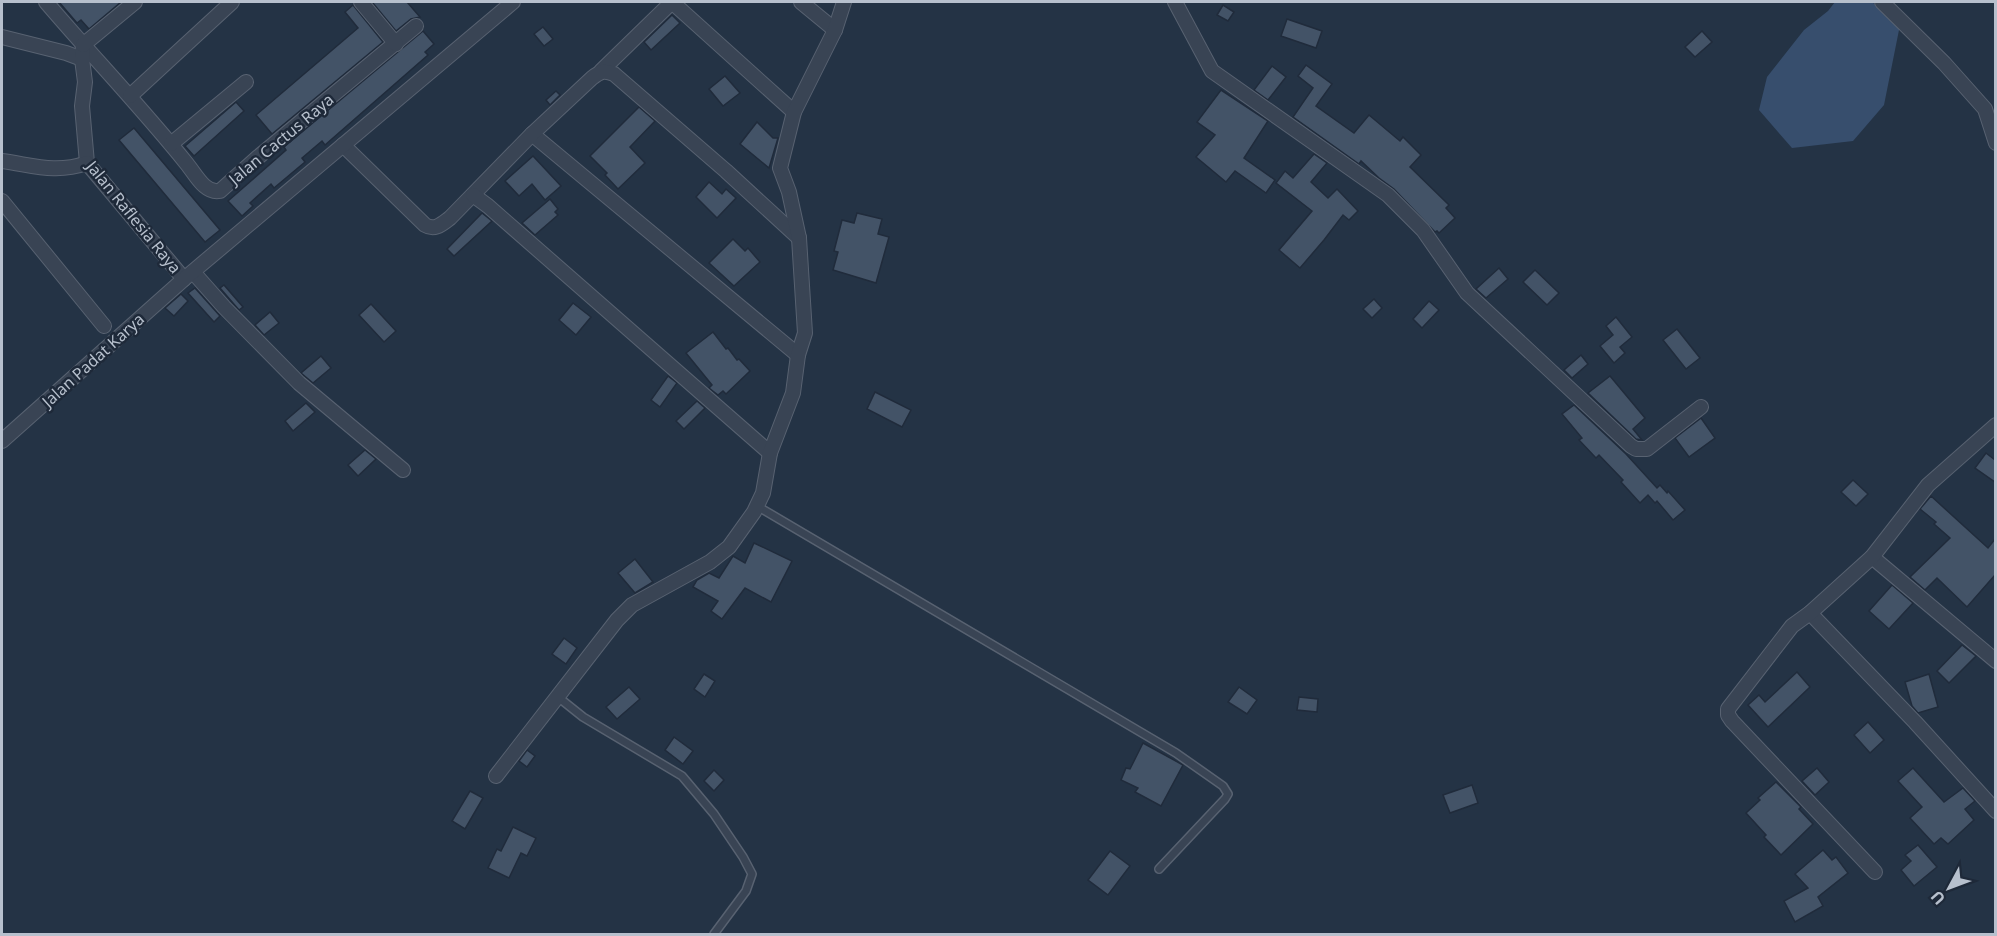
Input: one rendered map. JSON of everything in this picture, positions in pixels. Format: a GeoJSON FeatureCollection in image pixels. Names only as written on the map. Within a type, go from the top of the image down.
{"type":"FeatureCollection","features":[{"type":"Feature","properties":{"kind":"street","name":"Jalan Cactus Raya"},"geometry":{"type":"LineString","coordinates":[[46,2],[82,52],[130,96],[207,189],[212,191],[220,191],[416,26]]}},
{"type":"Feature","properties":{"kind":"street"},"geometry":{"type":"LineString","coordinates":[[2,37],[66,53],[82,52],[135,2]]}},
{"type":"Feature","properties":{"kind":"street"},"geometry":{"type":"LineString","coordinates":[[130,96],[232,2]]}},
{"type":"Feature","properties":{"kind":"street"},"geometry":{"type":"LineString","coordinates":[[361,2],[396,44]]}},
{"type":"Feature","properties":{"kind":"street","name":"Jalan Padat Karya"},"geometry":{"type":"LineString","coordinates":[[2,441],[189,276],[513,2]]}},
{"type":"Feature","properties":{"kind":"street"},"geometry":{"type":"LineString","coordinates":[[343,145],[430,228],[438,227],[532,134],[672,2],[794,112]]}},
{"type":"Feature","properties":{"kind":"street"},"geometry":{"type":"LineString","coordinates":[[801,2],[835,30]]}},
{"type":"Feature","properties":{"kind":"street"},"geometry":{"type":"LineString","coordinates":[[496,776],[617,620],[632,605],[710,562],[735,540],[763,493],[770,453],[793,393],[798,355],[805,333],[799,238],[789,192],[780,168],[794,112],[835,30],[844,2]]}},
{"type":"Feature","properties":{"kind":"street"},"geometry":{"type":"LineString","coordinates":[[1175,2],[1212,71],[1388,195],[1423,230],[1467,293],[1630,446],[1636,449],[1647,449],[1701,407]]}},
{"type":"Feature","properties":{"kind":"street"},"geometry":{"type":"LineString","coordinates":[[1882,2],[1944,63],[1985,109],[1995,143]]}},
{"type":"Feature","properties":{"kind":"street","name":"Jalan Raflesia Raya"},"geometry":{"type":"LineString","coordinates":[[82,52],[85,82],[82,106],[87,163],[189,276],[299,383],[403,470]]}},
{"type":"Feature","properties":{"kind":"street"},"geometry":{"type":"LineString","coordinates":[[601,71],[605,70],[614,74],[799,238]]}},
{"type":"Feature","properties":{"kind":"street"},"geometry":{"type":"LineString","coordinates":[[171,144],[246,82]]}},
{"type":"Feature","properties":{"kind":"street"},"geometry":{"type":"LineString","coordinates":[[532,134],[798,355]]}},
{"type":"Feature","properties":{"kind":"street"},"geometry":{"type":"LineString","coordinates":[[2,161],[52,170],[71,169],[87,163]]}},
{"type":"Feature","properties":{"kind":"street"},"geometry":{"type":"LineString","coordinates":[[472,195],[497,213],[770,453]]}},
{"type":"Feature","properties":{"kind":"street"},"geometry":{"type":"LineString","coordinates":[[2,201],[104,326]]}},
{"type":"Feature","properties":{"kind":"street"},"geometry":{"type":"LineString","coordinates":[[1875,872],[1728,715],[1728,709],[1792,626],[1810,613],[1872,557],[1928,485],[1995,425]]}},
{"type":"Feature","properties":{"kind":"street"},"geometry":{"type":"LineString","coordinates":[[1872,557],[1995,661]]}},
{"type":"Feature","properties":{"kind":"street"},"geometry":{"type":"LineString","coordinates":[[1810,613],[1915,722],[1995,811]]}},
{"type":"Feature","properties":{"kind":"lane"},"geometry":{"type":"LineString","coordinates":[[757,506],[1176,753],[1223,786],[1228,794],[1225,799],[1159,868]]}},
{"type":"Feature","properties":{"kind":"lane"},"geometry":{"type":"LineString","coordinates":[[558,697],[583,717],[682,777],[714,814],[743,857],[752,874],[746,891],[714,934]]}},
{"type":"Feature","properties":{"kind":"water"},"geometry":{"type":"Polygon","coordinates":[[[1835,2],[1872,2],[1900,25],[1884,105],[1853,141],[1792,148],[1759,110],[1767,77],[1804,30],[1828,11],[1835,2]]]}},
{"type":"Feature","properties":{"kind":"building"},"geometry":{"type":"Polygon","coordinates":[[[59,2],[121,2],[89,29],[81,20],[77,23],[59,2]]]}},
{"type":"Feature","properties":{"kind":"building"},"geometry":{"type":"Polygon","coordinates":[[[372,2],[407,2],[420,17],[411,19],[396,31],[372,2]]]}},
{"type":"Feature","properties":{"kind":"building"},"geometry":{"type":"Polygon","coordinates":[[[353,5],[383,42],[272,134],[256,115],[358,28],[345,12],[353,5]]]}},
{"type":"Feature","properties":{"kind":"building"},"geometry":{"type":"Polygon","coordinates":[[[1223,5],[1234,12],[1228,21],[1217,15],[1223,5]]]}},
{"type":"Feature","properties":{"kind":"building"},"geometry":{"type":"Polygon","coordinates":[[[672,15],[680,23],[651,50],[644,42],[672,15]]]}},
{"type":"Feature","properties":{"kind":"building"},"geometry":{"type":"Polygon","coordinates":[[[1287,19],[1322,31],[1316,48],[1281,36],[1287,19]]]}},
{"type":"Feature","properties":{"kind":"building"},"geometry":{"type":"Polygon","coordinates":[[[543,27],[553,39],[544,46],[534,34],[543,27]]]}},
{"type":"Feature","properties":{"kind":"building"},"geometry":{"type":"Polygon","coordinates":[[[423,31],[434,44],[425,52],[428,55],[325,145],[322,141],[302,158],[305,162],[274,188],[271,184],[250,203],[253,206],[242,216],[228,201],[286,150],[284,147],[423,31]]]}},
{"type":"Feature","properties":{"kind":"building"},"geometry":{"type":"Polygon","coordinates":[[[1702,31],[1712,42],[1695,57],[1685,47],[1702,31]]]}},
{"type":"Feature","properties":{"kind":"building"},"geometry":{"type":"Polygon","coordinates":[[[1306,65],[1332,84],[1316,106],[1354,133],[1369,115],[1400,141],[1403,137],[1421,155],[1410,167],[1449,205],[1446,208],[1455,218],[1439,233],[1435,232],[1394,189],[1361,161],[1359,164],[1293,117],[1313,88],[1298,76],[1306,65]]]}},
{"type":"Feature","properties":{"kind":"building"},"geometry":{"type":"Polygon","coordinates":[[[1272,66],[1286,77],[1268,100],[1254,90],[1272,66]]]}},
{"type":"Feature","properties":{"kind":"building"},"geometry":{"type":"Polygon","coordinates":[[[725,76],[740,93],[723,106],[709,89],[725,76]]]}},
{"type":"Feature","properties":{"kind":"building"},"geometry":{"type":"Polygon","coordinates":[[[1221,90],[1268,121],[1244,158],[1275,180],[1266,193],[1235,171],[1226,182],[1196,157],[1215,135],[1197,122],[1221,90]]]}},
{"type":"Feature","properties":{"kind":"building"},"geometry":{"type":"Polygon","coordinates":[[[556,91],[560,95],[550,105],[546,100],[556,91]]]}},
{"type":"Feature","properties":{"kind":"building"},"geometry":{"type":"Polygon","coordinates":[[[236,102],[244,111],[194,156],[185,146],[236,102]]]}},
{"type":"Feature","properties":{"kind":"building"},"geometry":{"type":"Polygon","coordinates":[[[639,107],[655,121],[630,147],[645,163],[618,189],[605,175],[607,173],[590,156],[639,107]]]}},
{"type":"Feature","properties":{"kind":"building"},"geometry":{"type":"Polygon","coordinates":[[[757,122],[773,138],[778,138],[769,168],[740,144],[757,122]]]}},
{"type":"Feature","properties":{"kind":"building"},"geometry":{"type":"Polygon","coordinates":[[[134,128],[220,230],[205,242],[119,140],[134,128]]]}},
{"type":"Feature","properties":{"kind":"building"},"geometry":{"type":"Polygon","coordinates":[[[1314,154],[1327,163],[1311,182],[1328,198],[1337,189],[1358,211],[1349,220],[1343,215],[1300,268],[1279,250],[1312,211],[1276,183],[1285,171],[1293,178],[1314,154]]]}},
{"type":"Feature","properties":{"kind":"building"},"geometry":{"type":"Polygon","coordinates":[[[533,156],[561,186],[545,200],[532,184],[519,196],[505,181],[533,156]]]}},
{"type":"Feature","properties":{"kind":"building"},"geometry":{"type":"Polygon","coordinates":[[[709,182],[722,194],[726,189],[736,198],[717,218],[696,197],[709,182]]]}},
{"type":"Feature","properties":{"kind":"building"},"geometry":{"type":"Polygon","coordinates":[[[550,199],[558,209],[555,212],[558,215],[535,235],[522,223],[550,199]]]}},
{"type":"Feature","properties":{"kind":"building"},"geometry":{"type":"Polygon","coordinates":[[[482,213],[492,221],[454,256],[447,249],[482,213]]]}},
{"type":"Feature","properties":{"kind":"building"},"geometry":{"type":"Polygon","coordinates":[[[857,213],[882,219],[878,234],[889,237],[876,283],[833,270],[838,252],[834,251],[842,220],[854,223],[857,213]]]}},
{"type":"Feature","properties":{"kind":"building"},"geometry":{"type":"Polygon","coordinates":[[[733,239],[745,251],[748,248],[760,262],[734,286],[709,263],[733,239]]]}},
{"type":"Feature","properties":{"kind":"building"},"geometry":{"type":"Polygon","coordinates":[[[1499,268],[1508,279],[1486,298],[1476,289],[1499,268]]]}},
{"type":"Feature","properties":{"kind":"building"},"geometry":{"type":"Polygon","coordinates":[[[1535,270],[1559,293],[1547,305],[1523,282],[1535,270]]]}},
{"type":"Feature","properties":{"kind":"building"},"geometry":{"type":"Polygon","coordinates":[[[224,285],[243,307],[239,310],[220,288],[224,285]]]}},
{"type":"Feature","properties":{"kind":"building"},"geometry":{"type":"Polygon","coordinates":[[[195,288],[220,316],[214,322],[188,293],[195,288]]]}},
{"type":"Feature","properties":{"kind":"building"},"geometry":{"type":"Polygon","coordinates":[[[181,294],[188,301],[174,316],[165,308],[181,294]]]}},
{"type":"Feature","properties":{"kind":"building"},"geometry":{"type":"Polygon","coordinates":[[[1374,299],[1382,308],[1372,318],[1363,309],[1374,299]]]}},
{"type":"Feature","properties":{"kind":"building"},"geometry":{"type":"Polygon","coordinates":[[[1429,301],[1439,310],[1422,328],[1413,319],[1429,301]]]}},
{"type":"Feature","properties":{"kind":"building"},"geometry":{"type":"Polygon","coordinates":[[[573,303],[591,317],[576,335],[559,320],[573,303]]]}},
{"type":"Feature","properties":{"kind":"building"},"geometry":{"type":"Polygon","coordinates":[[[371,304],[396,331],[384,342],[359,315],[371,304]]]}},
{"type":"Feature","properties":{"kind":"building"},"geometry":{"type":"Polygon","coordinates":[[[270,312],[279,323],[264,335],[255,325],[270,312]]]}},
{"type":"Feature","properties":{"kind":"building"},"geometry":{"type":"Polygon","coordinates":[[[1616,317],[1632,337],[1620,347],[1625,353],[1614,363],[1600,346],[1613,335],[1606,326],[1616,317]]]}},
{"type":"Feature","properties":{"kind":"building"},"geometry":{"type":"Polygon","coordinates":[[[1677,329],[1700,358],[1686,369],[1663,340],[1677,329]]]}},
{"type":"Feature","properties":{"kind":"building"},"geometry":{"type":"Polygon","coordinates":[[[713,332],[726,349],[728,348],[750,371],[726,394],[723,391],[718,395],[709,388],[712,385],[686,353],[713,332]]]}},
{"type":"Feature","properties":{"kind":"building"},"geometry":{"type":"Polygon","coordinates":[[[1581,355],[1588,364],[1572,378],[1564,370],[1581,355]]]}},
{"type":"Feature","properties":{"kind":"building"},"geometry":{"type":"Polygon","coordinates":[[[321,356],[331,368],[313,383],[301,373],[321,356]]]}},
{"type":"Feature","properties":{"kind":"building"},"geometry":{"type":"Polygon","coordinates":[[[668,376],[677,383],[660,407],[651,400],[668,376]]]}},
{"type":"Feature","properties":{"kind":"building"},"geometry":{"type":"Polygon","coordinates":[[[1610,376],[1645,418],[1633,429],[1642,440],[1636,439],[1588,393],[1610,376]]]}},
{"type":"Feature","properties":{"kind":"building"},"geometry":{"type":"Polygon","coordinates":[[[875,392],[911,410],[902,427],[867,409],[875,392]]]}},
{"type":"Feature","properties":{"kind":"building"},"geometry":{"type":"Polygon","coordinates":[[[697,401],[705,408],[684,429],[676,421],[697,401]]]}},
{"type":"Feature","properties":{"kind":"building"},"geometry":{"type":"Polygon","coordinates":[[[306,403],[315,412],[293,431],[285,421],[306,403]]]}},
{"type":"Feature","properties":{"kind":"building"},"geometry":{"type":"Polygon","coordinates":[[[1574,405],[1626,454],[1657,488],[1660,485],[1667,493],[1668,491],[1685,510],[1673,520],[1657,501],[1655,503],[1648,495],[1640,503],[1621,482],[1623,480],[1599,455],[1596,458],[1579,440],[1582,438],[1562,414],[1574,405]]]}},
{"type":"Feature","properties":{"kind":"building"},"geometry":{"type":"Polygon","coordinates":[[[1701,418],[1715,438],[1689,457],[1675,438],[1701,418]]]}},
{"type":"Feature","properties":{"kind":"building"},"geometry":{"type":"Polygon","coordinates":[[[365,450],[376,459],[358,476],[348,465],[365,450]]]}},
{"type":"Feature","properties":{"kind":"building"},"geometry":{"type":"Polygon","coordinates":[[[1986,453],[1995,460],[1995,482],[1975,468],[1986,453]]]}},
{"type":"Feature","properties":{"kind":"building"},"geometry":{"type":"Polygon","coordinates":[[[1853,480],[1868,494],[1856,506],[1841,492],[1853,480]]]}},
{"type":"Feature","properties":{"kind":"building"},"geometry":{"type":"Polygon","coordinates":[[[1931,496],[1988,548],[1995,539],[1995,575],[1967,607],[1937,578],[1925,590],[1910,577],[1950,538],[1920,509],[1931,496]]]}},
{"type":"Feature","properties":{"kind":"building"},"geometry":{"type":"Polygon","coordinates":[[[754,543],[792,561],[771,602],[745,588],[722,619],[711,611],[718,601],[693,587],[697,580],[709,573],[719,578],[733,556],[745,563],[754,543]]]}},
{"type":"Feature","properties":{"kind":"building"},"geometry":{"type":"Polygon","coordinates":[[[635,559],[653,582],[635,593],[618,573],[635,559]]]}},
{"type":"Feature","properties":{"kind":"building"},"geometry":{"type":"Polygon","coordinates":[[[1892,585],[1913,603],[1889,629],[1869,611],[1892,585]]]}},
{"type":"Feature","properties":{"kind":"building"},"geometry":{"type":"Polygon","coordinates":[[[564,638],[577,648],[566,664],[552,654],[564,638]]]}},
{"type":"Feature","properties":{"kind":"building"},"geometry":{"type":"Polygon","coordinates":[[[1962,645],[1976,656],[1949,683],[1937,671],[1962,645]]]}},
{"type":"Feature","properties":{"kind":"building"},"geometry":{"type":"Polygon","coordinates":[[[1797,672],[1810,687],[1768,727],[1748,705],[1759,695],[1765,702],[1797,672]]]}},
{"type":"Feature","properties":{"kind":"building"},"geometry":{"type":"Polygon","coordinates":[[[704,674],[715,681],[705,697],[694,689],[704,674]]]}},
{"type":"Feature","properties":{"kind":"building"},"geometry":{"type":"Polygon","coordinates":[[[1929,674],[1938,707],[1918,713],[1912,706],[1905,682],[1929,674]]]}},
{"type":"Feature","properties":{"kind":"building"},"geometry":{"type":"Polygon","coordinates":[[[629,687],[640,699],[617,719],[606,707],[629,687]]]}},
{"type":"Feature","properties":{"kind":"building"},"geometry":{"type":"Polygon","coordinates":[[[1239,687],[1257,700],[1247,714],[1228,702],[1239,687]]]}},
{"type":"Feature","properties":{"kind":"building"},"geometry":{"type":"Polygon","coordinates":[[[1299,697],[1318,699],[1317,712],[1297,710],[1299,697]]]}},
{"type":"Feature","properties":{"kind":"building"},"geometry":{"type":"Polygon","coordinates":[[[1868,722],[1884,740],[1870,753],[1854,735],[1868,722]]]}},
{"type":"Feature","properties":{"kind":"building"},"geometry":{"type":"Polygon","coordinates":[[[674,737],[693,751],[683,764],[665,750],[674,737]]]}},
{"type":"Feature","properties":{"kind":"building"},"geometry":{"type":"Polygon","coordinates":[[[1143,743],[1183,765],[1161,806],[1135,792],[1138,788],[1121,780],[1126,768],[1130,769],[1143,743]]]}},
{"type":"Feature","properties":{"kind":"building"},"geometry":{"type":"Polygon","coordinates":[[[527,750],[535,756],[527,767],[519,761],[527,750]]]}},
{"type":"Feature","properties":{"kind":"building"},"geometry":{"type":"Polygon","coordinates":[[[1817,768],[1829,782],[1815,795],[1802,781],[1817,768]]]}},
{"type":"Feature","properties":{"kind":"building"},"geometry":{"type":"Polygon","coordinates":[[[1913,768],[1944,802],[1963,788],[1975,801],[1965,809],[1974,820],[1948,844],[1941,838],[1934,844],[1910,818],[1922,807],[1898,781],[1913,768]]]}},
{"type":"Feature","properties":{"kind":"building"},"geometry":{"type":"Polygon","coordinates":[[[714,770],[724,780],[714,791],[704,781],[714,770]]]}},
{"type":"Feature","properties":{"kind":"building"},"geometry":{"type":"Polygon","coordinates":[[[1776,782],[1801,807],[1799,809],[1813,824],[1781,855],[1746,813],[1760,800],[1758,798],[1776,782]]]}},
{"type":"Feature","properties":{"kind":"building"},"geometry":{"type":"Polygon","coordinates":[[[1472,785],[1478,803],[1450,813],[1443,795],[1472,785]]]}},
{"type":"Feature","properties":{"kind":"building"},"geometry":{"type":"Polygon","coordinates":[[[470,791],[483,798],[465,829],[452,821],[470,791]]]}},
{"type":"Feature","properties":{"kind":"building"},"geometry":{"type":"Polygon","coordinates":[[[513,827],[536,838],[527,856],[521,853],[509,878],[488,868],[497,849],[501,851],[513,827]]]}},
{"type":"Feature","properties":{"kind":"building"},"geometry":{"type":"Polygon","coordinates":[[[1918,845],[1937,867],[1914,886],[1901,870],[1911,861],[1905,855],[1918,845]]]}},
{"type":"Feature","properties":{"kind":"building"},"geometry":{"type":"Polygon","coordinates":[[[1823,850],[1832,860],[1836,857],[1848,873],[1818,897],[1823,906],[1795,922],[1784,901],[1808,888],[1795,874],[1823,850]]]}},
{"type":"Feature","properties":{"kind":"building"},"geometry":{"type":"Polygon","coordinates":[[[1110,851],[1130,866],[1108,895],[1088,880],[1110,851]]]}}]}
